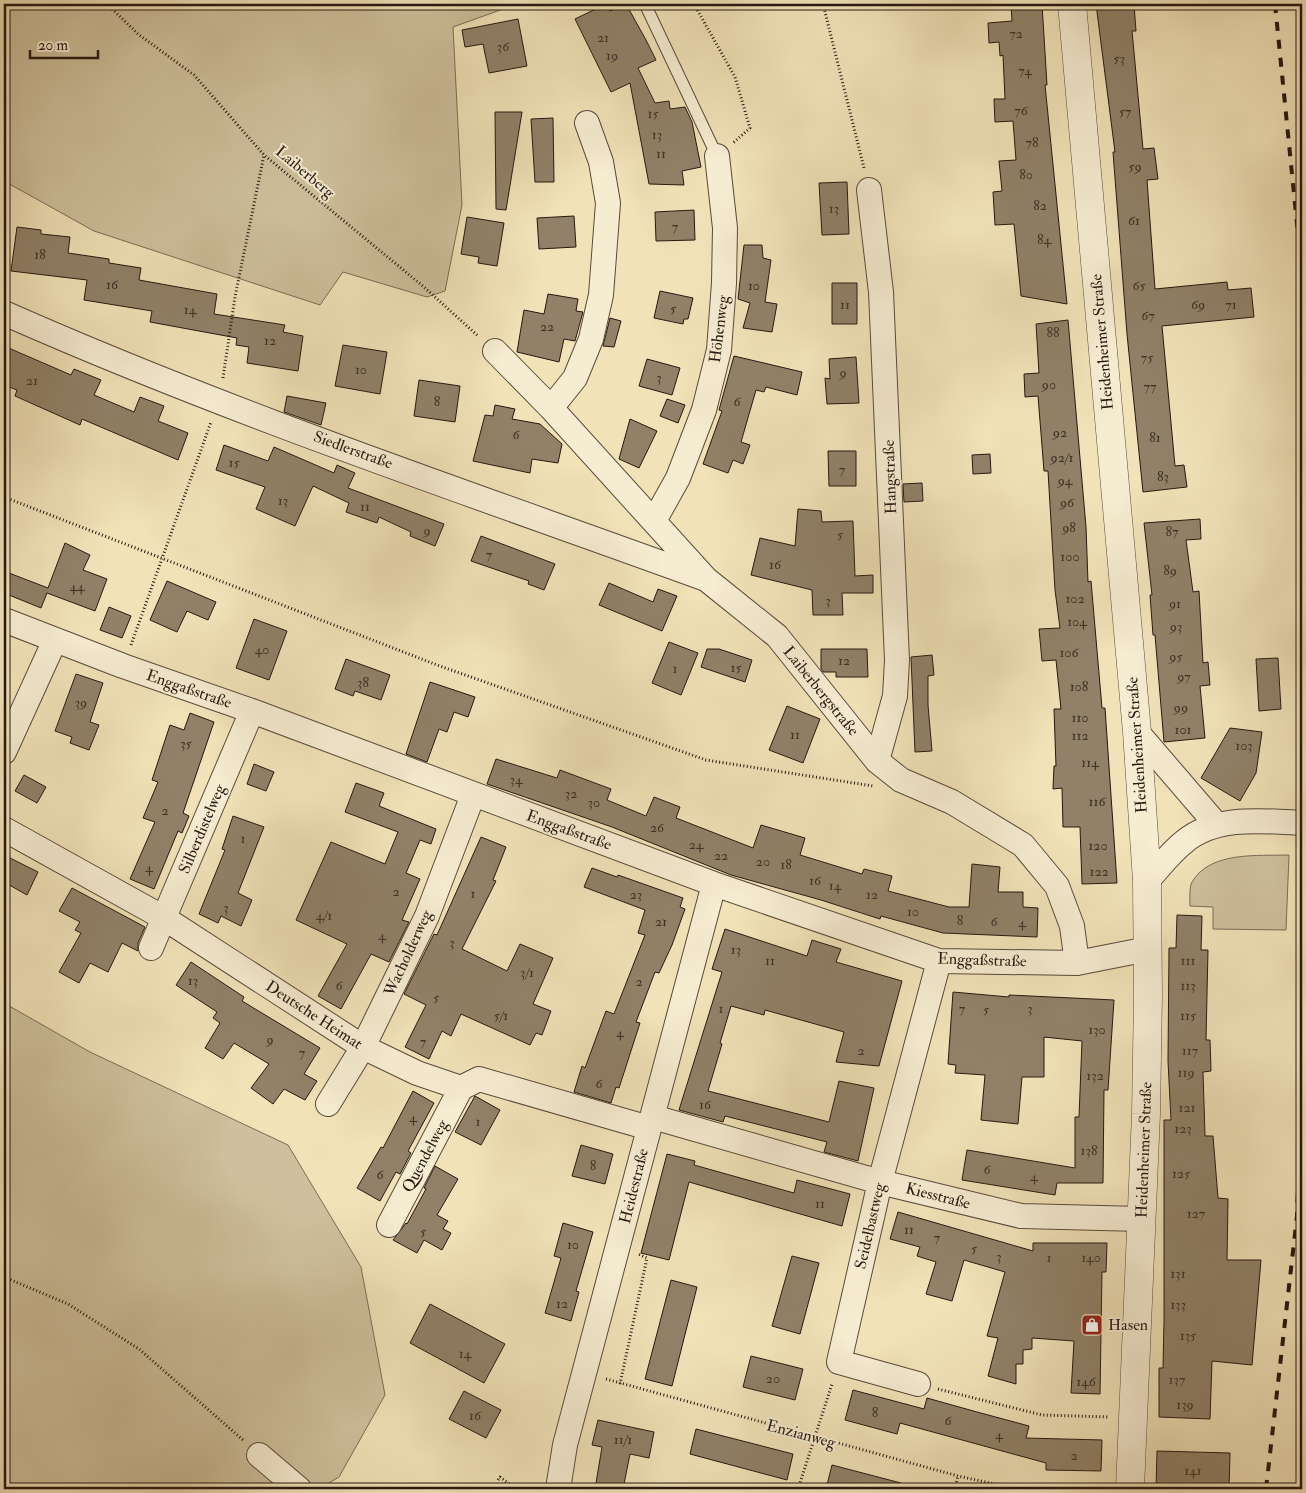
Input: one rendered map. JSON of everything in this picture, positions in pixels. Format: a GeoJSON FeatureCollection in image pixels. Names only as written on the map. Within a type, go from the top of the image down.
{"type":"FeatureCollection","features":[{"type":"Feature","properties":{"kind":"street","name":"Heidenheimer Straße"},"geometry":{"type":"LineString","coordinates":[[1072,4],[1137,732],[1147,881],[1146,1114],[1130,1489]]}},
{"type":"Feature","properties":{"kind":"street"},"geometry":{"type":"LineString","coordinates":[[551,408],[575,378],[591,338],[602,295],[608,203],[601,162],[587,123]]}},
{"type":"Feature","properties":{"kind":"street","name":"Höhenweg"},"geometry":{"type":"LineString","coordinates":[[654,521],[681,469],[704,410],[719,350],[724,283],[725,228],[718,156]]}},
{"type":"Feature","properties":{"kind":"street","name":"Hangstraße"},"geometry":{"type":"LineString","coordinates":[[869,190],[881,292],[897,660],[895,696],[877,761]]}},
{"type":"Feature","properties":{"kind":"street","name":"Siedlerstraße"},"geometry":{"type":"LineString","coordinates":[[4,313],[92,352],[219,402],[706,579]]}},
{"type":"Feature","properties":{"kind":"street","name":"Laiberbergstraße"},"geometry":{"type":"LineString","coordinates":[[496,351],[551,408],[706,579],[777,636],[877,761],[901,780],[952,802],[1023,845],[1057,886],[1072,926],[1077,963]]}},
{"type":"Feature","properties":{"kind":"street","name":"Enggaßstraße"},"geometry":{"type":"LineString","coordinates":[[4,620],[123,666],[252,711],[714,884],[939,961],[1077,963],[1148,949]]}},
{"type":"Feature","properties":{"kind":"street"},"geometry":{"type":"LineString","coordinates":[[4,752],[55,640]]}},
{"type":"Feature","properties":{"kind":"street","name":"Silberdistelweg"},"geometry":{"type":"LineString","coordinates":[[151,948],[252,711]]}},
{"type":"Feature","properties":{"kind":"street"},"geometry":{"type":"LineString","coordinates":[[1137,732],[1216,824]]}},
{"type":"Feature","properties":{"kind":"street","name":"Wacholderweg"},"geometry":{"type":"LineString","coordinates":[[328,1104],[363,1047],[427,916],[474,795]]}},
{"type":"Feature","properties":{"kind":"street"},"geometry":{"type":"LineString","coordinates":[[1147,881],[1185,841],[1216,824],[1263,821],[1302,823]]}},
{"type":"Feature","properties":{"kind":"street","name":"Deutsche Heimat"},"geometry":{"type":"LineString","coordinates":[[4,829],[164,918],[363,1047],[417,1073],[461,1088]]}},
{"type":"Feature","properties":{"kind":"street","name":"Heidestraße"},"geometry":{"type":"LineString","coordinates":[[558,1489],[565,1445],[714,884]]}},
{"type":"Feature","properties":{"kind":"street","name":"Seidelbastweg"},"geometry":{"type":"LineString","coordinates":[[839,1362],[880,1182],[939,961]]}},
{"type":"Feature","properties":{"kind":"street"},"geometry":{"type":"LineString","coordinates":[[461,1088],[479,1079],[651,1123]]}},
{"type":"Feature","properties":{"kind":"street","name":"Quendelweg"},"geometry":{"type":"LineString","coordinates":[[389,1225],[461,1088]]}},
{"type":"Feature","properties":{"kind":"street","name":"Kiesstraße"},"geometry":{"type":"LineString","coordinates":[[651,1123],[1021,1216],[1141,1219]]}},
{"type":"Feature","properties":{"kind":"street"},"geometry":{"type":"LineString","coordinates":[[839,1362],[918,1384]]}},
{"type":"Feature","properties":{"kind":"street"},"geometry":{"type":"LineString","coordinates":[[259,1455],[299,1489]]}},
{"type":"Feature","properties":{"kind":"lane"},"geometry":{"type":"LineString","coordinates":[[645,4],[718,156]]}},
{"type":"Feature","properties":{"kind":"path","name":"Laiberberg"},"geometry":{"type":"LineString","coordinates":[[108,4],[138,34],[194,75],[264,155],[424,287],[496,351]]}},
{"type":"Feature","properties":{"kind":"path"},"geometry":{"type":"LineString","coordinates":[[694,4],[736,78],[750,128]]}},
{"type":"Feature","properties":{"kind":"path"},"geometry":{"type":"LineString","coordinates":[[823,4],[869,190]]}},
{"type":"Feature","properties":{"kind":"path"},"geometry":{"type":"LineString","coordinates":[[123,666],[219,402],[235,297],[264,155]]}},
{"type":"Feature","properties":{"kind":"path"},"geometry":{"type":"LineString","coordinates":[[4,497],[437,665],[706,760],[869,787],[901,780]]}},
{"type":"Feature","properties":{"kind":"path"},"geometry":{"type":"LineString","coordinates":[[619,1246],[647,1258],[620,1384]]}},
{"type":"Feature","properties":{"kind":"path"},"geometry":{"type":"LineString","coordinates":[[4,1277],[68,1304],[139,1349],[259,1455]]}},
{"type":"Feature","properties":{"kind":"path"},"geometry":{"type":"LineString","coordinates":[[798,1489],[839,1362]]}},
{"type":"Feature","properties":{"kind":"path","name":"Enzianweg"},"geometry":{"type":"LineString","coordinates":[[584,1373],[958,1476],[1018,1489]]}},
{"type":"Feature","properties":{"kind":"path"},"geometry":{"type":"LineString","coordinates":[[918,1384],[1042,1415],[1132,1418]]}},
{"type":"Feature","properties":{"kind":"path"},"geometry":{"type":"LineString","coordinates":[[955,1489],[958,1476]]}},
{"type":"Feature","properties":{"kind":"path"},"geometry":{"type":"LineString","coordinates":[[498,1480],[500,1477],[516,1489]]}},
{"type":"Feature","properties":{"kind":"shaded area"},"geometry":{"type":"Polygon","coordinates":[[[4,4],[517,4],[453,27],[462,205],[445,291],[427,297],[343,272],[320,305],[94,231],[4,181],[4,4]]]}},
{"type":"Feature","properties":{"kind":"shaded area"},"geometry":{"type":"Polygon","coordinates":[[[1289,855],[1286,930],[1213,929],[1213,907],[1190,906],[1192,882],[1200,872],[1210,865],[1236,857],[1289,855]]]}},
{"type":"Feature","properties":{"kind":"shaded area"},"geometry":{"type":"Polygon","coordinates":[[[4,1003],[90,1052],[288,1145],[361,1267],[385,1395],[339,1477],[319,1489],[4,1489],[4,1003]]]}},
{"type":"Feature","properties":{"kind":"building"},"geometry":{"type":"Polygon","coordinates":[[[606,4],[610,11],[626,4],[656,60],[638,68],[655,103],[669,101],[670,109],[685,107],[692,122],[701,167],[682,171],[684,185],[649,184],[630,83],[611,92],[575,19],[606,4]]]}},
{"type":"Feature","properties":{"kind":"building"},"geometry":{"type":"Polygon","coordinates":[[[1011,4],[1042,4],[1047,85],[1045,85],[1067,304],[1021,296],[1014,224],[995,225],[993,192],[1002,191],[999,161],[1016,160],[1013,121],[995,122],[994,99],[1005,99],[1003,55],[1000,56],[999,42],[989,43],[988,23],[1012,21],[1011,4]]]}},
{"type":"Feature","properties":{"kind":"building"},"geometry":{"type":"Polygon","coordinates":[[[1096,4],[1134,4],[1136,31],[1132,31],[1143,149],[1154,148],[1158,179],[1147,180],[1155,289],[1227,282],[1228,290],[1251,288],[1254,317],[1162,326],[1175,466],[1184,465],[1187,487],[1143,492],[1127,334],[1113,152],[1115,152],[1096,4]]]}},
{"type":"Feature","properties":{"kind":"building"},"geometry":{"type":"Polygon","coordinates":[[[518,19],[527,66],[489,73],[483,44],[465,47],[462,30],[518,19]]]}},
{"type":"Feature","properties":{"kind":"building"},"geometry":{"type":"Polygon","coordinates":[[[495,112],[522,112],[506,210],[496,209],[495,112]]]}},
{"type":"Feature","properties":{"kind":"building"},"geometry":{"type":"Polygon","coordinates":[[[553,118],[554,182],[535,182],[531,119],[553,118]]]}},
{"type":"Feature","properties":{"kind":"building"},"geometry":{"type":"Polygon","coordinates":[[[847,182],[849,234],[822,235],[819,183],[847,182]]]}},
{"type":"Feature","properties":{"kind":"building"},"geometry":{"type":"Polygon","coordinates":[[[694,210],[695,240],[656,241],[655,212],[694,210]]]}},
{"type":"Feature","properties":{"kind":"building"},"geometry":{"type":"Polygon","coordinates":[[[574,216],[576,247],[539,249],[537,218],[574,216]]]}},
{"type":"Feature","properties":{"kind":"building"},"geometry":{"type":"Polygon","coordinates":[[[467,217],[504,223],[497,266],[478,263],[479,257],[461,254],[467,217]]]}},
{"type":"Feature","properties":{"kind":"building"},"geometry":{"type":"Polygon","coordinates":[[[17,227],[41,230],[41,234],[70,237],[68,253],[109,259],[109,263],[141,268],[139,280],[217,294],[214,314],[285,325],[283,332],[303,336],[298,371],[247,363],[249,347],[236,345],[237,338],[150,322],[152,311],[84,300],[87,280],[11,271],[17,227]]]}},
{"type":"Feature","properties":{"kind":"building"},"geometry":{"type":"Polygon","coordinates":[[[744,245],[762,245],[763,258],[771,260],[765,302],[777,304],[772,332],[743,328],[750,303],[738,299],[744,245]]]}},
{"type":"Feature","properties":{"kind":"building"},"geometry":{"type":"Polygon","coordinates":[[[832,283],[857,283],[857,324],[832,324],[832,283]]]}},
{"type":"Feature","properties":{"kind":"building"},"geometry":{"type":"Polygon","coordinates":[[[660,291],[693,298],[688,319],[684,319],[683,324],[654,318],[660,291]]]}},
{"type":"Feature","properties":{"kind":"building"},"geometry":{"type":"Polygon","coordinates":[[[548,294],[578,299],[576,311],[583,312],[575,341],[564,339],[559,362],[517,352],[524,310],[544,314],[548,294]]]}},
{"type":"Feature","properties":{"kind":"building"},"geometry":{"type":"Polygon","coordinates":[[[610,318],[621,321],[614,347],[603,346],[610,318]]]}},
{"type":"Feature","properties":{"kind":"building"},"geometry":{"type":"Polygon","coordinates":[[[1068,320],[1086,527],[1088,582],[1091,581],[1102,708],[1105,708],[1117,883],[1082,884],[1080,827],[1063,827],[1062,788],[1053,789],[1054,766],[1056,766],[1054,709],[1061,709],[1056,660],[1042,661],[1039,629],[1060,628],[1055,590],[1048,471],[1044,471],[1038,396],[1025,397],[1024,374],[1039,373],[1036,324],[1068,320]]]}},
{"type":"Feature","properties":{"kind":"building"},"geometry":{"type":"Polygon","coordinates":[[[343,345],[387,352],[380,394],[335,386],[343,345]]]}},
{"type":"Feature","properties":{"kind":"building"},"geometry":{"type":"Polygon","coordinates":[[[4,346],[71,375],[74,369],[101,380],[94,395],[134,412],[140,397],[164,406],[158,421],[188,433],[178,460],[82,419],[80,425],[15,396],[17,390],[4,385],[4,346]]]}},
{"type":"Feature","properties":{"kind":"building"},"geometry":{"type":"Polygon","coordinates":[[[734,356],[802,372],[797,395],[766,387],[764,392],[756,390],[741,442],[750,445],[743,464],[733,460],[728,473],[703,464],[722,411],[719,410],[734,356]]]}},
{"type":"Feature","properties":{"kind":"building"},"geometry":{"type":"Polygon","coordinates":[[[856,357],[859,403],[827,404],[825,378],[830,379],[829,359],[856,357]]]}},
{"type":"Feature","properties":{"kind":"building"},"geometry":{"type":"Polygon","coordinates":[[[647,359],[680,368],[672,395],[639,386],[647,359]]]}},
{"type":"Feature","properties":{"kind":"building"},"geometry":{"type":"Polygon","coordinates":[[[419,380],[460,386],[455,422],[414,416],[419,380]]]}},
{"type":"Feature","properties":{"kind":"building"},"geometry":{"type":"Polygon","coordinates":[[[287,396],[326,403],[321,425],[284,412],[287,396]]]}},
{"type":"Feature","properties":{"kind":"building"},"geometry":{"type":"Polygon","coordinates":[[[667,399],[685,405],[678,423],[660,416],[667,399]]]}},
{"type":"Feature","properties":{"kind":"building"},"geometry":{"type":"Polygon","coordinates":[[[495,405],[515,409],[512,419],[540,424],[562,444],[558,463],[532,459],[530,473],[473,461],[485,415],[493,416],[495,405]]]}},
{"type":"Feature","properties":{"kind":"building"},"geometry":{"type":"Polygon","coordinates":[[[630,419],[657,431],[639,468],[619,459],[630,419]]]}},
{"type":"Feature","properties":{"kind":"building"},"geometry":{"type":"Polygon","coordinates":[[[224,445],[268,461],[274,447],[334,473],[337,465],[355,473],[348,488],[444,524],[435,546],[410,536],[411,532],[379,517],[377,523],[346,512],[349,503],[313,486],[295,526],[256,509],[265,487],[216,470],[224,445]]]}},
{"type":"Feature","properties":{"kind":"building"},"geometry":{"type":"Polygon","coordinates":[[[828,451],[856,451],[856,486],[829,486],[828,451]]]}},
{"type":"Feature","properties":{"kind":"building"},"geometry":{"type":"Polygon","coordinates":[[[990,454],[991,473],[973,474],[972,455],[990,454]]]}},
{"type":"Feature","properties":{"kind":"building"},"geometry":{"type":"Polygon","coordinates":[[[922,483],[923,501],[904,502],[903,484],[922,483]]]}},
{"type":"Feature","properties":{"kind":"building"},"geometry":{"type":"Polygon","coordinates":[[[798,509],[821,511],[822,522],[853,521],[855,576],[873,575],[873,593],[842,593],[843,615],[813,615],[812,590],[751,575],[760,538],[795,546],[798,509]]]}},
{"type":"Feature","properties":{"kind":"building"},"geometry":{"type":"Polygon","coordinates":[[[1200,519],[1201,539],[1186,540],[1193,592],[1199,591],[1203,663],[1208,662],[1210,685],[1200,686],[1205,738],[1164,742],[1144,523],[1200,519]]]}},
{"type":"Feature","properties":{"kind":"building"},"geometry":{"type":"Polygon","coordinates":[[[481,536],[555,564],[544,590],[528,584],[529,581],[471,561],[481,536]]]}},
{"type":"Feature","properties":{"kind":"building"},"geometry":{"type":"Polygon","coordinates":[[[65,543],[90,555],[83,570],[107,579],[95,611],[47,593],[41,608],[4,593],[9,573],[48,588],[65,543]]]}},
{"type":"Feature","properties":{"kind":"building"},"geometry":{"type":"Polygon","coordinates":[[[167,581],[216,602],[208,620],[187,611],[177,632],[150,620],[167,581]]]}},
{"type":"Feature","properties":{"kind":"building"},"geometry":{"type":"Polygon","coordinates":[[[609,583],[653,602],[658,589],[677,596],[662,631],[599,605],[609,583]]]}},
{"type":"Feature","properties":{"kind":"building"},"geometry":{"type":"Polygon","coordinates":[[[109,607],[131,616],[122,638],[100,630],[109,607]]]}},
{"type":"Feature","properties":{"kind":"building"},"geometry":{"type":"Polygon","coordinates":[[[254,619],[287,631],[269,680],[236,668],[254,619]]]}},
{"type":"Feature","properties":{"kind":"building"},"geometry":{"type":"Polygon","coordinates":[[[669,642],[698,653],[681,695],[652,683],[669,642]]]}},
{"type":"Feature","properties":{"kind":"building"},"geometry":{"type":"Polygon","coordinates":[[[707,649],[719,649],[752,660],[745,682],[701,667],[707,649]]]}},
{"type":"Feature","properties":{"kind":"building"},"geometry":{"type":"Polygon","coordinates":[[[821,649],[867,649],[868,677],[836,677],[836,672],[823,672],[821,669],[821,649]]]}},
{"type":"Feature","properties":{"kind":"building"},"geometry":{"type":"Polygon","coordinates":[[[932,655],[934,675],[928,676],[928,705],[932,751],[915,752],[911,657],[932,655]]]}},
{"type":"Feature","properties":{"kind":"building"},"geometry":{"type":"Polygon","coordinates":[[[1278,658],[1281,709],[1259,711],[1256,659],[1278,658]]]}},
{"type":"Feature","properties":{"kind":"building"},"geometry":{"type":"Polygon","coordinates":[[[346,659],[390,675],[381,700],[355,691],[353,696],[335,689],[346,659]]]}},
{"type":"Feature","properties":{"kind":"building"},"geometry":{"type":"Polygon","coordinates":[[[76,674],[103,683],[90,722],[99,725],[89,750],[70,743],[72,737],[55,731],[76,674]]]}},
{"type":"Feature","properties":{"kind":"building"},"geometry":{"type":"Polygon","coordinates":[[[430,682],[475,697],[468,717],[454,712],[447,732],[439,729],[427,762],[406,754],[430,682]]]}},
{"type":"Feature","properties":{"kind":"building"},"geometry":{"type":"Polygon","coordinates":[[[787,706],[820,719],[803,763],[769,750],[787,706]]]}},
{"type":"Feature","properties":{"kind":"building"},"geometry":{"type":"Polygon","coordinates":[[[190,713],[214,722],[183,813],[189,816],[182,833],[178,831],[154,889],[130,879],[155,822],[143,818],[158,782],[152,780],[170,725],[184,730],[190,713]]]}},
{"type":"Feature","properties":{"kind":"building"},"geometry":{"type":"Polygon","coordinates":[[[1230,728],[1262,732],[1256,773],[1240,801],[1201,778],[1230,728]]]}},
{"type":"Feature","properties":{"kind":"building"},"geometry":{"type":"Polygon","coordinates":[[[496,759],[557,778],[560,770],[611,789],[607,800],[646,816],[654,797],[680,807],[676,818],[753,848],[761,825],[805,838],[800,855],[862,874],[864,869],[892,876],[888,891],[949,907],[969,907],[972,864],[1000,867],[998,892],[1023,892],[1023,907],[1038,908],[1037,937],[943,933],[881,916],[880,919],[821,900],[731,875],[612,827],[487,784],[496,759]]]}},
{"type":"Feature","properties":{"kind":"building"},"geometry":{"type":"Polygon","coordinates":[[[254,764],[274,772],[266,791],[247,784],[254,764]]]}},
{"type":"Feature","properties":{"kind":"building"},"geometry":{"type":"Polygon","coordinates":[[[24,775],[46,787],[37,803],[15,791],[24,775]]]}},
{"type":"Feature","properties":{"kind":"building"},"geometry":{"type":"Polygon","coordinates":[[[356,783],[384,793],[379,806],[436,829],[431,844],[420,840],[406,873],[420,879],[402,920],[409,922],[389,962],[371,954],[341,1009],[318,996],[347,944],[296,920],[331,842],[385,864],[398,832],[345,812],[356,783]]]}},
{"type":"Feature","properties":{"kind":"building"},"geometry":{"type":"Polygon","coordinates":[[[233,816],[264,827],[238,893],[252,900],[241,926],[221,916],[218,923],[199,914],[225,850],[222,849],[233,816]]]}},
{"type":"Feature","properties":{"kind":"building"},"geometry":{"type":"Polygon","coordinates":[[[481,837],[506,847],[493,880],[496,881],[462,949],[507,971],[520,944],[553,958],[533,1004],[551,1011],[542,1035],[536,1033],[530,1045],[461,1014],[451,1036],[442,1031],[429,1059],[405,1047],[426,1005],[404,994],[434,934],[437,935],[481,837]]]}},
{"type":"Feature","properties":{"kind":"building"},"geometry":{"type":"Polygon","coordinates":[[[4,855],[38,872],[27,895],[4,882],[4,855]]]}},
{"type":"Feature","properties":{"kind":"building"},"geometry":{"type":"Polygon","coordinates":[[[592,868],[683,898],[680,907],[685,909],[672,945],[659,973],[655,972],[636,1022],[640,1023],[619,1088],[616,1087],[611,1103],[574,1092],[582,1066],[585,1068],[606,1011],[614,1014],[645,935],[638,933],[645,910],[584,887],[592,868]]]}},
{"type":"Feature","properties":{"kind":"building"},"geometry":{"type":"Polygon","coordinates":[[[72,888],[145,927],[138,943],[138,951],[122,943],[108,972],[90,963],[79,983],[59,972],[81,933],[75,930],[80,922],[59,911],[72,888]]]}},
{"type":"Feature","properties":{"kind":"building"},"geometry":{"type":"Polygon","coordinates":[[[1177,915],[1202,916],[1201,950],[1208,950],[1206,1040],[1210,1040],[1211,1071],[1203,1072],[1205,1136],[1213,1136],[1218,1198],[1228,1199],[1227,1260],[1261,1260],[1252,1365],[1212,1361],[1210,1419],[1159,1417],[1159,1368],[1163,1368],[1164,1321],[1164,1120],[1171,1120],[1168,1061],[1169,948],[1176,948],[1177,915]]]}},
{"type":"Feature","properties":{"kind":"building"},"geometry":{"type":"Polygon","coordinates":[[[725,929],[807,956],[812,940],[841,949],[836,962],[902,981],[879,1066],[836,1062],[844,1032],[765,1010],[764,1015],[731,1006],[708,1091],[829,1122],[839,1081],[874,1088],[858,1161],[824,1152],[827,1142],[725,1116],[723,1122],[679,1110],[722,972],[712,969],[725,929]]]}},
{"type":"Feature","properties":{"kind":"building"},"geometry":{"type":"Polygon","coordinates":[[[191,962],[244,997],[242,1001],[320,1048],[304,1074],[317,1081],[305,1100],[284,1089],[273,1104],[251,1088],[269,1064],[234,1043],[223,1059],[205,1048],[220,1023],[213,1018],[217,1012],[176,985],[191,962]]]}},
{"type":"Feature","properties":{"kind":"building"},"geometry":{"type":"Polygon","coordinates":[[[953,992],[1009,997],[1009,995],[1114,1000],[1108,1090],[1104,1090],[1103,1183],[1057,1183],[1055,1195],[962,1180],[967,1150],[1075,1168],[1075,1117],[1079,1117],[1082,1041],[1044,1037],[1044,1077],[1022,1077],[1018,1124],[981,1120],[985,1075],[955,1073],[956,1065],[948,1064],[953,992]]]}},
{"type":"Feature","properties":{"kind":"building"},"geometry":{"type":"Polygon","coordinates":[[[413,1091],[434,1103],[408,1151],[411,1153],[400,1174],[396,1172],[380,1201],[357,1188],[381,1147],[383,1148],[413,1091]]]}},
{"type":"Feature","properties":{"kind":"building"},"geometry":{"type":"Polygon","coordinates":[[[475,1096],[500,1110],[481,1145],[455,1132],[475,1096]]]}},
{"type":"Feature","properties":{"kind":"building"},"geometry":{"type":"Polygon","coordinates":[[[581,1145],[613,1154],[605,1184],[572,1176],[581,1145]]]}},
{"type":"Feature","properties":{"kind":"building"},"geometry":{"type":"Polygon","coordinates":[[[667,1154],[695,1161],[694,1165],[794,1193],[797,1180],[850,1194],[842,1226],[689,1182],[669,1260],[641,1253],[667,1154]]]}},
{"type":"Feature","properties":{"kind":"building"},"geometry":{"type":"Polygon","coordinates":[[[435,1166],[458,1179],[437,1215],[448,1221],[443,1229],[451,1233],[442,1250],[424,1240],[417,1253],[393,1240],[407,1224],[426,1189],[424,1188],[435,1166]]]}},
{"type":"Feature","properties":{"kind":"building"},"geometry":{"type":"Polygon","coordinates":[[[898,1212],[1033,1251],[1033,1243],[1107,1243],[1106,1272],[1102,1272],[1100,1394],[1071,1393],[1074,1341],[1032,1338],[1032,1349],[1023,1350],[1023,1364],[1016,1364],[1016,1384],[988,1376],[998,1338],[987,1336],[1005,1272],[964,1260],[952,1301],[926,1294],[936,1262],[917,1256],[920,1247],[890,1239],[898,1212]]]}},
{"type":"Feature","properties":{"kind":"building"},"geometry":{"type":"Polygon","coordinates":[[[563,1223],[593,1232],[576,1291],[579,1292],[571,1321],[545,1313],[561,1258],[554,1256],[563,1223]]]}},
{"type":"Feature","properties":{"kind":"building"},"geometry":{"type":"Polygon","coordinates":[[[792,1256],[819,1263],[800,1334],[772,1326],[792,1256]]]}},
{"type":"Feature","properties":{"kind":"building"},"geometry":{"type":"Polygon","coordinates":[[[671,1280],[697,1287],[672,1386],[645,1379],[671,1280]]]}},
{"type":"Feature","properties":{"kind":"building"},"geometry":{"type":"Polygon","coordinates":[[[430,1304],[505,1344],[484,1383],[410,1343],[430,1304]]]}},
{"type":"Feature","properties":{"kind":"building"},"geometry":{"type":"Polygon","coordinates":[[[751,1356],[803,1369],[795,1400],[743,1387],[751,1356]]]}},
{"type":"Feature","properties":{"kind":"building"},"geometry":{"type":"Polygon","coordinates":[[[853,1390],[924,1409],[927,1398],[1029,1426],[1026,1438],[1102,1440],[1101,1471],[1046,1470],[1046,1463],[900,1423],[897,1434],[845,1420],[853,1390]]]}},
{"type":"Feature","properties":{"kind":"building"},"geometry":{"type":"Polygon","coordinates":[[[464,1391],[501,1410],[486,1438],[449,1419],[464,1391]]]}},
{"type":"Feature","properties":{"kind":"building"},"geometry":{"type":"Polygon","coordinates":[[[598,1420],[654,1432],[649,1458],[630,1454],[623,1489],[595,1489],[602,1447],[592,1445],[598,1420]]]}},
{"type":"Feature","properties":{"kind":"building"},"geometry":{"type":"Polygon","coordinates":[[[696,1429],[793,1454],[787,1480],[690,1454],[696,1429]]]}},
{"type":"Feature","properties":{"kind":"building"},"geometry":{"type":"Polygon","coordinates":[[[1157,1451],[1230,1453],[1229,1489],[1156,1488],[1157,1451]]]}},
{"type":"Feature","properties":{"kind":"building"},"geometry":{"type":"Polygon","coordinates":[[[832,1465],[901,1483],[900,1489],[826,1489],[832,1465]]]}},
{"type":"Feature","properties":{"kind":"railway"},"geometry":{"type":"LineString","coordinates":[[1275,4],[1299,244],[1302,330]]}},
{"type":"Feature","properties":{"kind":"railway"},"geometry":{"type":"LineString","coordinates":[[1266,1489],[1297,1216],[1302,1079]]}},
{"type":"Feature","properties":{"kind":"place","name":"Hasen"},"geometry":{"type":"Point","coordinates":[1092,1325]}}]}
